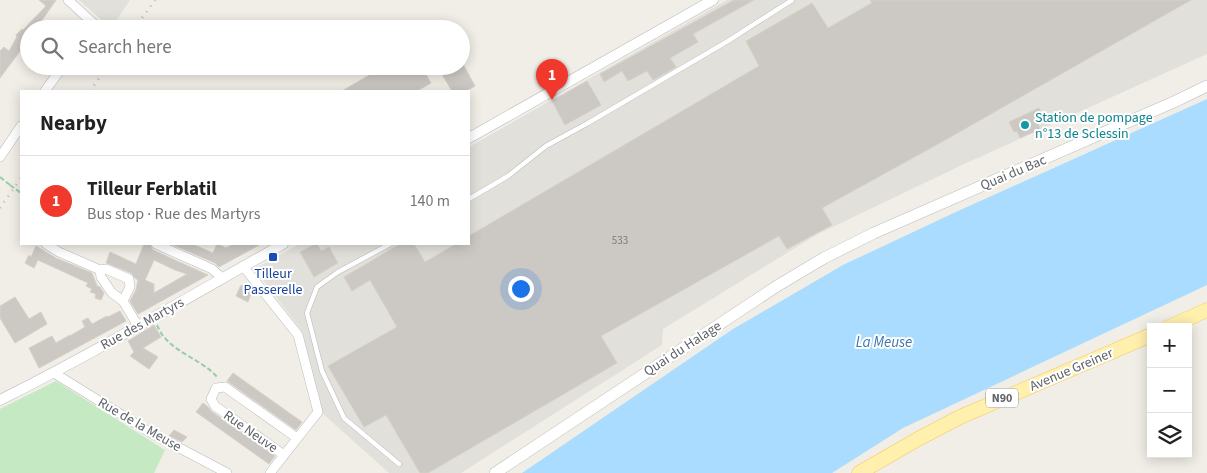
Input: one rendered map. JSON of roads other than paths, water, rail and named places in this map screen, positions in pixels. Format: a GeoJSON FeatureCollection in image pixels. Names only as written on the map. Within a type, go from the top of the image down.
{"type":"FeatureCollection","features":[{"type":"Feature","properties":{"kind":"main road","name":"Quai du Bac"},"geometry":{"type":"LineString","coordinates":[[874,233],[1207,86]]}},
{"type":"Feature","properties":{"kind":"main road","name":"Quai du Halage"},"geometry":{"type":"LineString","coordinates":[[495,473],[776,286],[824,258],[874,233]]}},
{"type":"Feature","properties":{"kind":"main road"},"geometry":{"type":"LineString","coordinates":[[1178,323],[1207,310]]}},
{"type":"Feature","properties":{"kind":"main road","name":"Avenue Greiner"},"geometry":{"type":"LineString","coordinates":[[858,473],[960,417],[1147,337]]}},
{"type":"Feature","properties":{"kind":"street"},"geometry":{"type":"LineString","coordinates":[[68,0],[85,20]]}},
{"type":"Feature","properties":{"kind":"street"},"geometry":{"type":"LineString","coordinates":[[470,137],[713,0]]}},
{"type":"Feature","properties":{"kind":"street"},"geometry":{"type":"LineString","coordinates":[[46,90],[56,75]]}},
{"type":"Feature","properties":{"kind":"street"},"geometry":{"type":"LineString","coordinates":[[0,155],[20,127]]}},
{"type":"Feature","properties":{"kind":"street"},"geometry":{"type":"LineString","coordinates":[[48,245],[100,270],[106,269],[128,279],[130,287],[123,301]]}},
{"type":"Feature","properties":{"kind":"street"},"geometry":{"type":"LineString","coordinates":[[158,245],[212,269],[222,278]]}},
{"type":"Feature","properties":{"kind":"street","name":"Rue des Martyrs"},"geometry":{"type":"LineString","coordinates":[[0,400],[54,373],[281,245]]}},
{"type":"Feature","properties":{"kind":"street"},"geometry":{"type":"LineString","coordinates":[[243,266],[298,335],[318,412],[270,473]]}},
{"type":"Feature","properties":{"kind":"street"},"geometry":{"type":"LineString","coordinates":[[100,270],[101,277],[112,293],[123,301],[138,326]]}},
{"type":"Feature","properties":{"kind":"street","name":"Rue de la Meuse"},"geometry":{"type":"LineString","coordinates":[[54,373],[151,433],[227,473]]}},
{"type":"Feature","properties":{"kind":"street","name":"Rue Neuve"},"geometry":{"type":"LineString","coordinates":[[284,455],[215,406],[211,399],[216,388],[225,387],[297,438]]}},
{"type":"Feature","properties":{"kind":"lane"},"geometry":{"type":"LineString","coordinates":[[470,198],[508,176],[546,146],[728,41],[792,0]]}},
{"type":"Feature","properties":{"kind":"lane"},"geometry":{"type":"LineString","coordinates":[[388,245],[338,272],[317,287],[307,314],[322,371],[344,418],[399,464]]}},
{"type":"Feature","properties":{"kind":"water","name":"La Meuse"},"geometry":{"type":"Polygon","coordinates":[[[1207,99],[1207,285],[903,428],[832,473],[522,473],[733,329],[843,265],[1207,99]]]}},
{"type":"Feature","properties":{"kind":"railway"},"geometry":{"type":"LineString","coordinates":[[141,20],[155,0]]}},
{"type":"Feature","properties":{"kind":"railway"},"geometry":{"type":"LineString","coordinates":[[91,90],[102,75]]}},
{"type":"Feature","properties":{"kind":"railway"},"geometry":{"type":"LineString","coordinates":[[0,208],[20,179]]}},
{"type":"Feature","properties":{"kind":"place","name":"Tilleur Ferblatil"},"geometry":{"type":"Point","coordinates":[552,100]}},
{"type":"Feature","properties":{"kind":"place","name":"Station de pompage n°13 de Sclessin"},"geometry":{"type":"Point","coordinates":[1025,125]}},
{"type":"Feature","properties":{"kind":"place","name":"Tilleur Passerelle"},"geometry":{"type":"Point","coordinates":[273,257]}}]}
